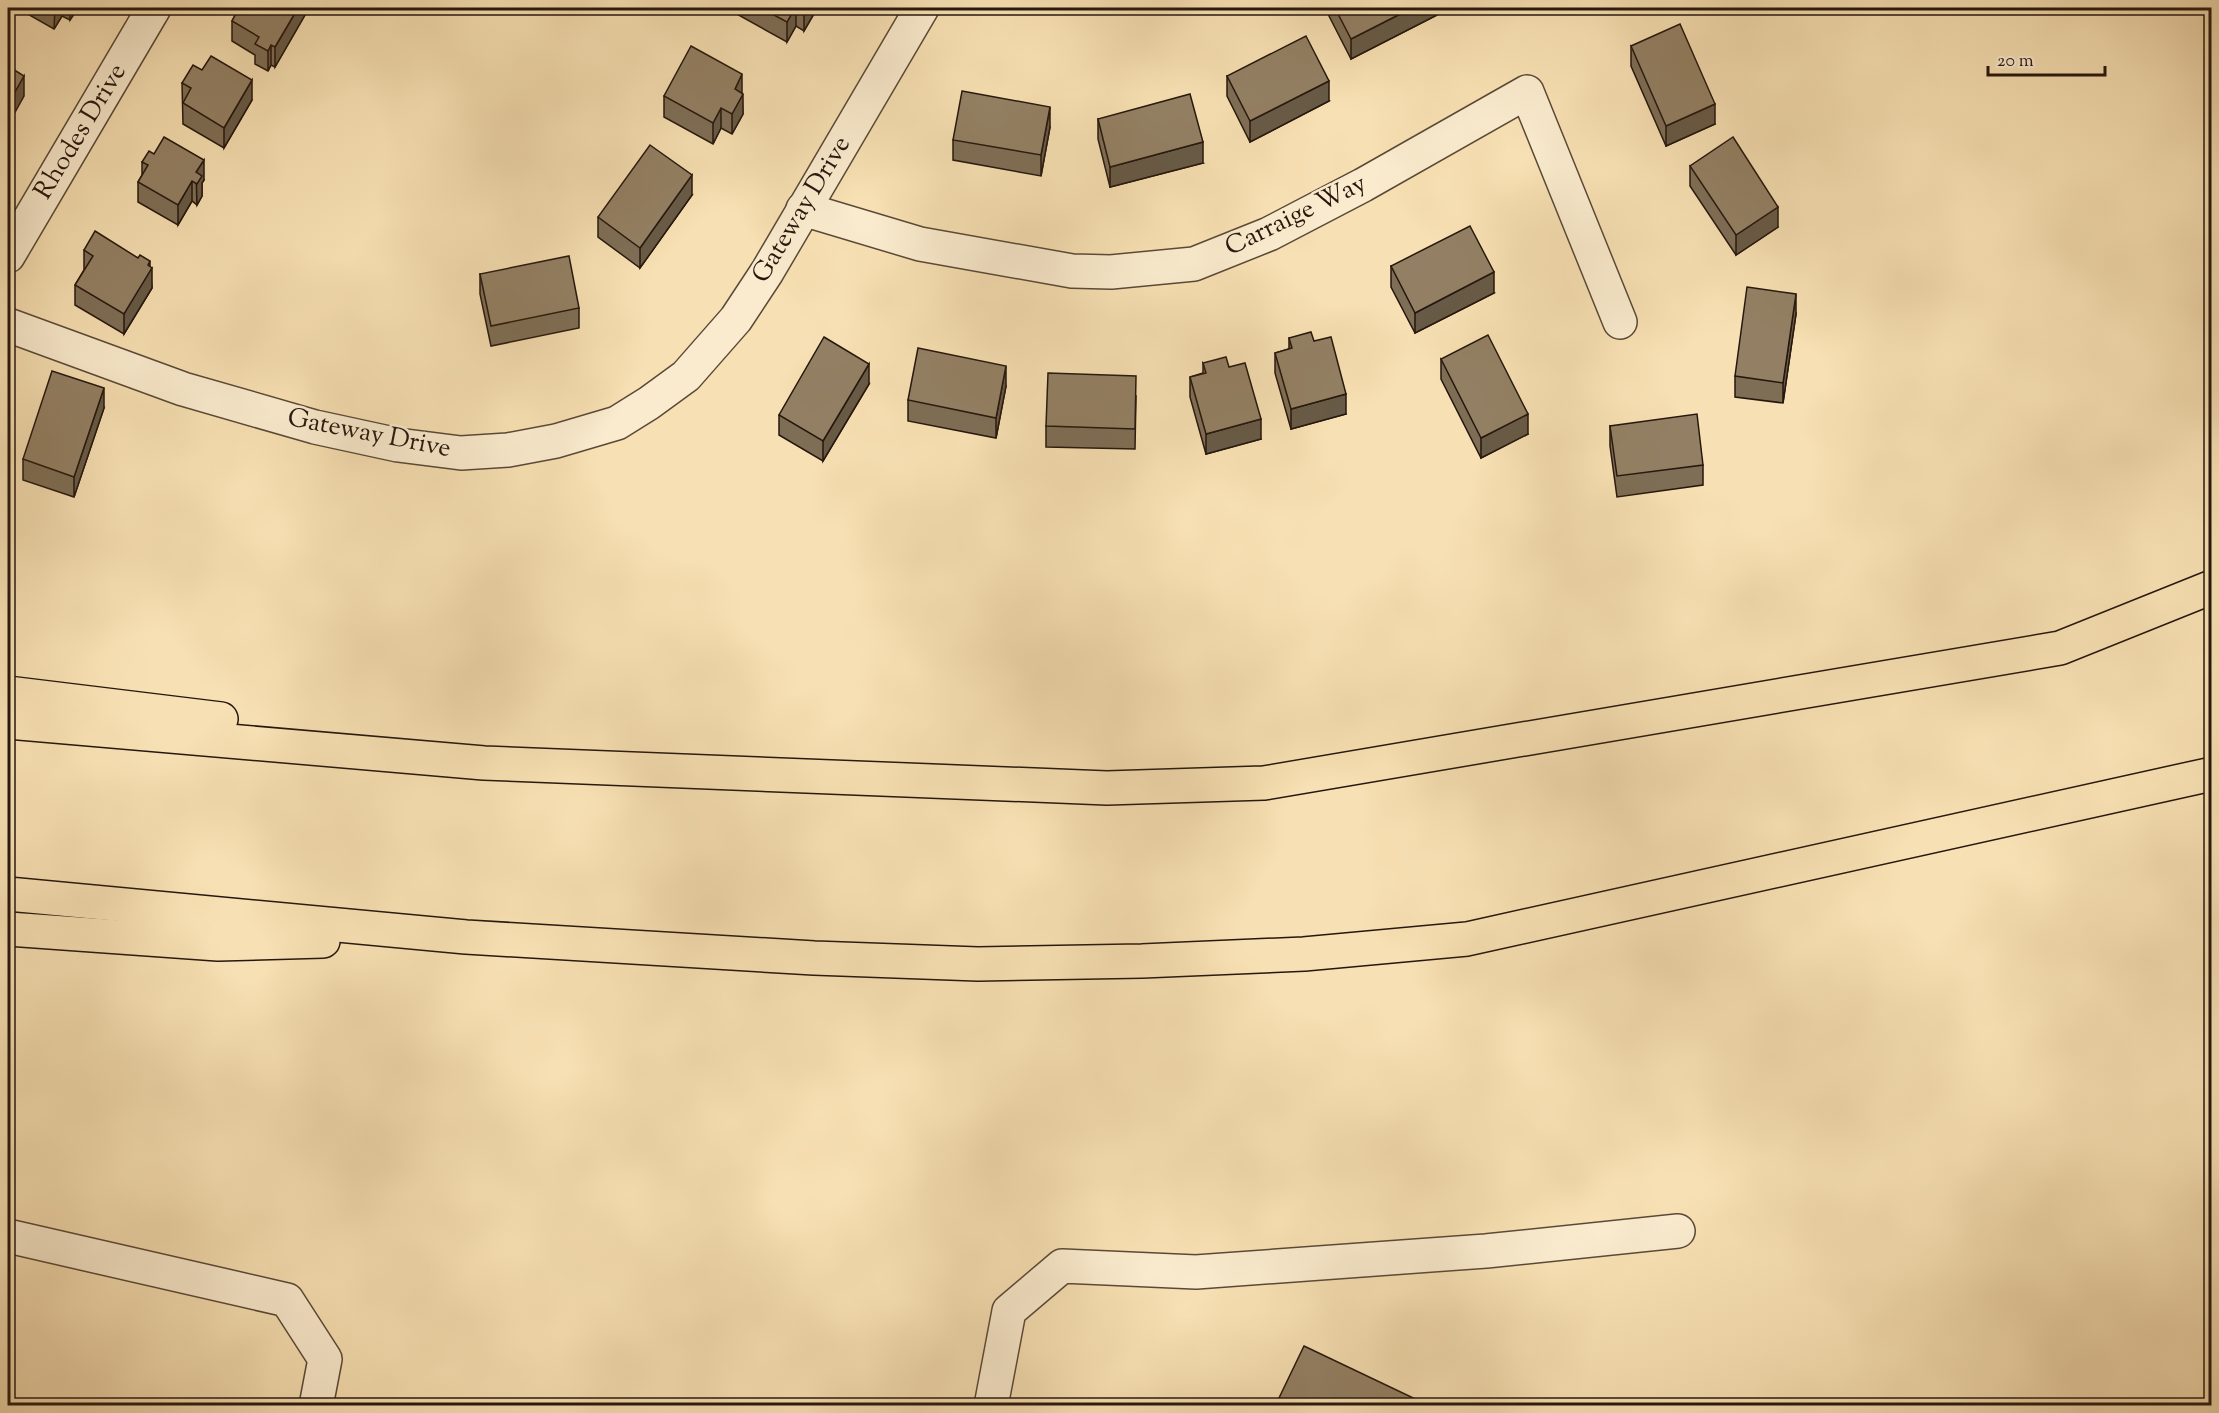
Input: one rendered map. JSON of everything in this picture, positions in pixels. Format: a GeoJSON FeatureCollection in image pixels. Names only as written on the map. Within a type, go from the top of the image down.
{"type":"FeatureCollection","features":[{"type":"Feature","properties":{"kind":"highway"},"geometry":{"type":"LineString","coordinates":[[8,722],[508,764],[1107,788],[1264,783],[2060,648],[2211,587]]}},
{"type":"Feature","properties":{"kind":"highway"},"geometry":{"type":"LineString","coordinates":[[8,693],[209,717],[450,760]]}},
{"type":"Feature","properties":{"kind":"highway"},"geometry":{"type":"LineString","coordinates":[[8,894],[466,937],[802,957],[978,963],[1142,961],[1293,954],[1467,939],[2211,774]]}},
{"type":"Feature","properties":{"kind":"highway"},"geometry":{"type":"LineString","coordinates":[[8,929],[218,944],[466,937]]}},
{"type":"Feature","properties":{"kind":"street","name":"Rhodes Drive"},"geometry":{"type":"LineString","coordinates":[[8,256],[154,8]]}},
{"type":"Feature","properties":{"kind":"street","name":"Gateway Drive"},"geometry":{"type":"LineString","coordinates":[[8,324],[183,389],[315,427],[398,445],[461,453],[508,450],[556,441],[617,423],[650,403],[686,376],[736,319],[767,272],[922,8]]}},
{"type":"Feature","properties":{"kind":"street","name":"Carraige Way"},"geometry":{"type":"LineString","coordinates":[[803,209],[920,244],[1072,271],[1111,272],[1194,264],[1269,234],[1527,92],[1620,322]]}},
{"type":"Feature","properties":{"kind":"street"},"geometry":{"type":"LineString","coordinates":[[991,1406],[1009,1311],[1062,1266],[1196,1272],[1486,1251],[1678,1231]]}},
{"type":"Feature","properties":{"kind":"street"},"geometry":{"type":"LineString","coordinates":[[8,1236],[287,1300],[325,1359],[316,1406]]}},
{"type":"Feature","properties":{"kind":"building"},"geometry":{"type":"Polygon","coordinates":[[[239,8],[298,8],[275,47],[271,45],[268,51],[255,44],[259,37],[232,21],[239,8]]]}},
{"type":"Feature","properties":{"kind":"building"},"geometry":{"type":"Polygon","coordinates":[[[761,8],[795,8],[787,22],[761,8]]]}},
{"type":"Feature","properties":{"kind":"building"},"geometry":{"type":"Polygon","coordinates":[[[1335,8],[1412,8],[1351,39],[1335,8]]]}},
{"type":"Feature","properties":{"kind":"building"},"geometry":{"type":"Polygon","coordinates":[[[1680,24],[1715,104],[1666,126],[1631,46],[1680,24]]]}},
{"type":"Feature","properties":{"kind":"building"},"geometry":{"type":"Polygon","coordinates":[[[1306,36],[1329,81],[1250,121],[1227,76],[1306,36]]]}},
{"type":"Feature","properties":{"kind":"building"},"geometry":{"type":"Polygon","coordinates":[[[691,46],[742,74],[735,89],[743,94],[732,114],[721,108],[713,123],[664,96],[691,46]]]}},
{"type":"Feature","properties":{"kind":"building"},"geometry":{"type":"Polygon","coordinates":[[[211,56],[252,80],[224,128],[183,103],[191,88],[182,83],[193,65],[202,70],[211,56]]]}},
{"type":"Feature","properties":{"kind":"building"},"geometry":{"type":"Polygon","coordinates":[[[8,66],[24,76],[8,104],[8,66]]]}},
{"type":"Feature","properties":{"kind":"building"},"geometry":{"type":"Polygon","coordinates":[[[962,91],[1050,107],[1041,155],[953,140],[962,91]]]}},
{"type":"Feature","properties":{"kind":"building"},"geometry":{"type":"Polygon","coordinates":[[[1190,94],[1203,142],[1110,167],[1098,119],[1190,94]]]}},
{"type":"Feature","properties":{"kind":"building"},"geometry":{"type":"Polygon","coordinates":[[[164,137],[204,160],[196,172],[202,176],[197,184],[192,181],[178,205],[138,182],[148,165],[142,162],[149,151],[154,154],[164,137]]]}},
{"type":"Feature","properties":{"kind":"building"},"geometry":{"type":"Polygon","coordinates":[[[1733,137],[1778,207],[1736,235],[1690,166],[1733,137]]]}},
{"type":"Feature","properties":{"kind":"building"},"geometry":{"type":"Polygon","coordinates":[[[650,145],[692,175],[640,248],[598,217],[650,145]]]}},
{"type":"Feature","properties":{"kind":"building"},"geometry":{"type":"Polygon","coordinates":[[[1470,226],[1494,272],[1415,313],[1391,266],[1470,226]]]}},
{"type":"Feature","properties":{"kind":"building"},"geometry":{"type":"Polygon","coordinates":[[[95,231],[138,258],[140,255],[150,261],[148,265],[152,268],[124,314],[75,285],[93,256],[84,250],[95,231]]]}},
{"type":"Feature","properties":{"kind":"building"},"geometry":{"type":"Polygon","coordinates":[[[569,256],[579,308],[491,326],[480,274],[569,256]]]}},
{"type":"Feature","properties":{"kind":"building"},"geometry":{"type":"Polygon","coordinates":[[[1747,287],[1796,294],[1783,383],[1735,376],[1747,287]]]}},
{"type":"Feature","properties":{"kind":"building"},"geometry":{"type":"Polygon","coordinates":[[[1311,332],[1314,341],[1331,337],[1346,394],[1291,409],[1275,353],[1292,348],[1289,338],[1311,332]]]}},
{"type":"Feature","properties":{"kind":"building"},"geometry":{"type":"Polygon","coordinates":[[[1488,335],[1528,414],[1481,438],[1441,359],[1488,335]]]}},
{"type":"Feature","properties":{"kind":"building"},"geometry":{"type":"Polygon","coordinates":[[[824,337],[869,364],[823,441],[779,415],[824,337]]]}},
{"type":"Feature","properties":{"kind":"building"},"geometry":{"type":"Polygon","coordinates":[[[918,348],[1006,366],[996,418],[908,400],[918,348]]]}},
{"type":"Feature","properties":{"kind":"building"},"geometry":{"type":"Polygon","coordinates":[[[1226,357],[1229,367],[1245,363],[1261,419],[1206,434],[1190,377],[1206,373],[1203,363],[1226,357]]]}},
{"type":"Feature","properties":{"kind":"building"},"geometry":{"type":"Polygon","coordinates":[[[52,371],[104,388],[74,477],[23,459],[52,371]]]}},
{"type":"Feature","properties":{"kind":"building"},"geometry":{"type":"Polygon","coordinates":[[[1048,373],[1136,376],[1135,429],[1046,426],[1048,373]]]}},
{"type":"Feature","properties":{"kind":"building"},"geometry":{"type":"Polygon","coordinates":[[[1697,414],[1703,465],[1617,476],[1610,426],[1697,414]]]}},
{"type":"Feature","properties":{"kind":"building"},"geometry":{"type":"Polygon","coordinates":[[[1304,1346],[1430,1406],[1294,1406],[1279,1398],[1304,1346]]]}}]}
